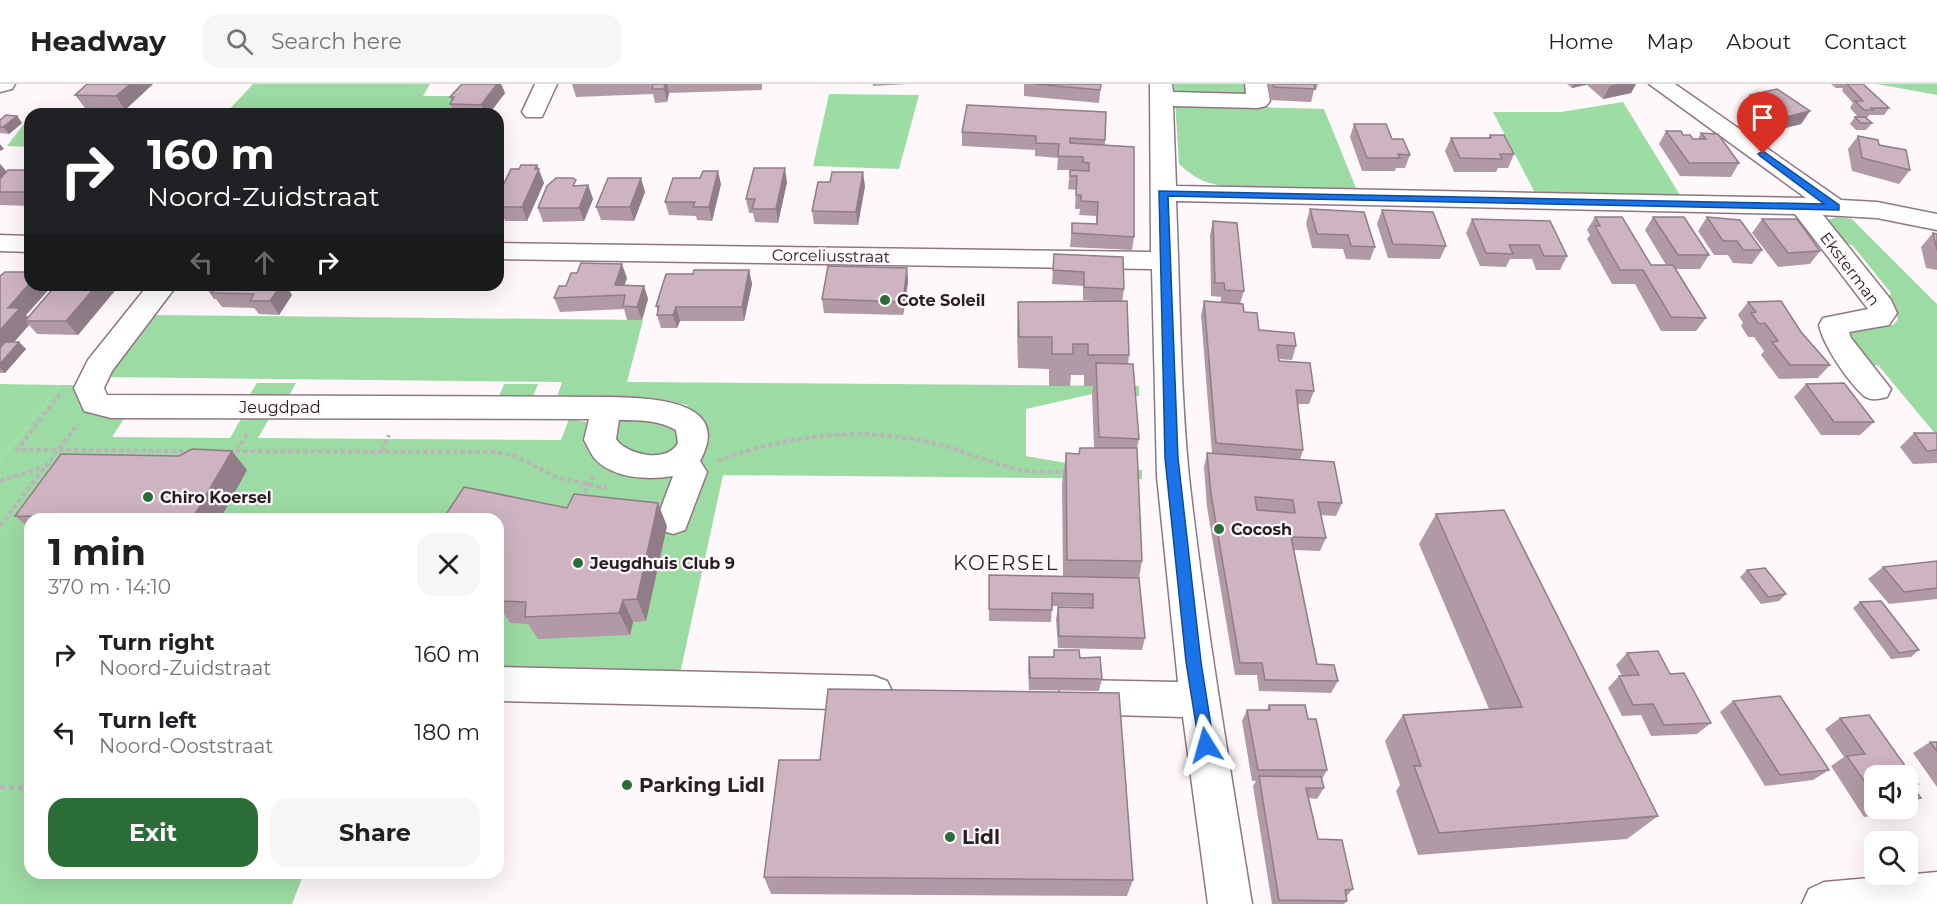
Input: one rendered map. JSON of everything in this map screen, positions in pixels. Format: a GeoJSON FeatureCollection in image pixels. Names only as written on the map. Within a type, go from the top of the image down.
{"type":"FeatureCollection","features":[{"type":"Feature","properties":{"kind":"street"},"geometry":{"type":"LineString","coordinates":[[534,112],[546,84]]}},
{"type":"Feature","properties":{"kind":"street"},"geometry":{"type":"LineString","coordinates":[[1230,904],[1199,700],[1172,465],[1161,91],[1258,101],[1256,84]]}},
{"type":"Feature","properties":{"kind":"street"},"geometry":{"type":"LineString","coordinates":[[1660,84],[1773,161],[1835,208]]}},
{"type":"Feature","properties":{"kind":"street"},"geometry":{"type":"LineString","coordinates":[[1163,193],[1802,206],[1877,210],[1937,222]]}},
{"type":"Feature","properties":{"kind":"street","name":"Eksterman"},"geometry":{"type":"LineString","coordinates":[[1802,206],[1881,307],[1883,313],[1879,318],[1833,325],[1837,341],[1876,389]]}},
{"type":"Feature","properties":{"kind":"street"},"geometry":{"type":"LineString","coordinates":[[0,243],[24,244]]}},
{"type":"Feature","properties":{"kind":"street","name":"Corceliusstraat"},"geometry":{"type":"LineString","coordinates":[[504,251],[1165,261]]}},
{"type":"Feature","properties":{"kind":"street"},"geometry":{"type":"LineString","coordinates":[[95,403],[89,388],[99,367],[159,291]]}},
{"type":"Feature","properties":{"kind":"street","name":"Jeugdpad"},"geometry":{"type":"LineString","coordinates":[[95,403],[111,407],[653,409],[676,415],[692,424],[696,439],[691,454],[680,461]]}},
{"type":"Feature","properties":{"kind":"street"},"geometry":{"type":"LineString","coordinates":[[609,408],[601,427],[600,441],[607,451],[623,462],[648,467],[680,461],[691,472],[674,521]]}},
{"type":"Feature","properties":{"kind":"street"},"geometry":{"type":"LineString","coordinates":[[504,684],[903,694]]}},
{"type":"Feature","properties":{"kind":"street"},"geometry":{"type":"LineString","coordinates":[[1045,697],[1199,700]]}},
{"type":"Feature","properties":{"kind":"street"},"geometry":{"type":"LineString","coordinates":[[1824,904],[1937,894]]}},
{"type":"Feature","properties":{"kind":"path"},"geometry":{"type":"LineString","coordinates":[[0,526],[95,403]]}},
{"type":"Feature","properties":{"kind":"path"},"geometry":{"type":"LineString","coordinates":[[580,502],[596,466],[607,451]]}},
{"type":"Feature","properties":{"kind":"path"},"geometry":{"type":"LineString","coordinates":[[0,482],[44,467]]}},
{"type":"Feature","properties":{"kind":"path"},"geometry":{"type":"LineString","coordinates":[[0,787],[24,788]]}},
{"type":"Feature","properties":{"kind":"green space"},"geometry":{"type":"Polygon","coordinates":[[[253,84],[430,84],[423,96],[468,96],[458,108],[231,108],[253,84]]]}},
{"type":"Feature","properties":{"kind":"green space"},"geometry":{"type":"Polygon","coordinates":[[[1174,84],[1254,84],[1257,107],[1324,109],[1356,188],[1282,190],[1243,188],[1210,183],[1197,178],[1179,164],[1174,84]]]}},
{"type":"Feature","properties":{"kind":"green space"},"geometry":{"type":"Polygon","coordinates":[[[1877,84],[1937,84],[1937,95],[1877,84]]]}},
{"type":"Feature","properties":{"kind":"green space"},"geometry":{"type":"Polygon","coordinates":[[[829,94],[919,95],[899,169],[813,166],[829,94]]]}},
{"type":"Feature","properties":{"kind":"green space"},"geometry":{"type":"Polygon","coordinates":[[[1623,102],[1680,195],[1535,193],[1493,112],[1561,112],[1623,102]]]}},
{"type":"Feature","properties":{"kind":"green space"},"geometry":{"type":"Polygon","coordinates":[[[24,124],[24,147],[7,146],[24,124]]]}},
{"type":"Feature","properties":{"kind":"green space"},"geometry":{"type":"Polygon","coordinates":[[[1837,217],[1852,219],[1937,304],[1937,436],[1878,365],[1868,365],[1846,333],[1859,327],[1893,325],[1898,319],[1887,300],[1891,293],[1853,246],[1839,240],[1827,220],[1837,217]]]}},
{"type":"Feature","properties":{"kind":"green space"},"geometry":{"type":"Polygon","coordinates":[[[153,315],[643,320],[627,382],[1139,386],[1139,396],[1092,394],[1026,409],[1026,456],[1095,468],[1142,470],[1142,479],[723,475],[678,683],[504,680],[504,513],[24,513],[24,879],[302,879],[292,904],[0,904],[0,461],[60,385],[78,385],[125,417],[112,437],[230,438],[241,419],[269,419],[258,438],[561,440],[569,419],[587,422],[590,428],[588,437],[674,473],[702,459],[709,439],[703,418],[686,405],[664,400],[556,400],[562,382],[105,377],[153,315]]]}},
{"type":"Feature","properties":{"kind":"green space"},"geometry":{"type":"Polygon","coordinates":[[[257,383],[296,383],[287,399],[247,399],[257,383]]]}},
{"type":"Feature","properties":{"kind":"green space"},"geometry":{"type":"Polygon","coordinates":[[[0,384],[60,385],[0,461],[0,384]]]}},
{"type":"Feature","properties":{"kind":"green space"},"geometry":{"type":"Polygon","coordinates":[[[504,384],[538,384],[532,399],[498,399],[504,384]]]}},
{"type":"Feature","properties":{"kind":"green space"},"geometry":{"type":"Polygon","coordinates":[[[644,419],[672,428],[683,441],[666,456],[635,454],[613,441],[613,427],[620,422],[644,419]]]}},
{"type":"Feature","properties":{"kind":"building"},"geometry":{"type":"Polygon","coordinates":[[[87,84],[130,84],[116,96],[75,95],[87,84]]]}},
{"type":"Feature","properties":{"kind":"building"},"geometry":{"type":"Polygon","coordinates":[[[462,84],[497,84],[481,105],[450,104],[454,97],[450,97],[462,84]]]}},
{"type":"Feature","properties":{"kind":"building"},"geometry":{"type":"Polygon","coordinates":[[[653,84],[665,84],[664,89],[652,89],[653,84]]]}},
{"type":"Feature","properties":{"kind":"building"},"geometry":{"type":"Polygon","coordinates":[[[1035,84],[1101,84],[1100,90],[1035,84]]]}},
{"type":"Feature","properties":{"kind":"building"},"geometry":{"type":"Polygon","coordinates":[[[1273,84],[1314,84],[1315,89],[1274,87],[1273,84]]]}},
{"type":"Feature","properties":{"kind":"building"},"geometry":{"type":"Polygon","coordinates":[[[1847,84],[1863,84],[1889,108],[1864,110],[1855,101],[1863,101],[1847,84]]]}},
{"type":"Feature","properties":{"kind":"building"},"geometry":{"type":"Polygon","coordinates":[[[1777,89],[1810,111],[1786,117],[1775,109],[1771,110],[1750,95],[1777,89]]]}},
{"type":"Feature","properties":{"kind":"building"},"geometry":{"type":"Polygon","coordinates":[[[967,105],[1106,112],[1105,140],[1070,138],[1070,143],[1134,147],[1134,237],[1072,233],[1072,223],[1097,224],[1098,202],[1081,201],[1081,195],[1076,195],[1077,176],[1070,176],[1070,170],[1089,171],[1089,163],[1083,162],[1083,157],[1058,156],[1059,144],[1036,143],[1036,136],[962,132],[967,105]]]}},
{"type":"Feature","properties":{"kind":"building"},"geometry":{"type":"Polygon","coordinates":[[[6,115],[17,116],[0,127],[0,120],[6,115]]]}},
{"type":"Feature","properties":{"kind":"building"},"geometry":{"type":"Polygon","coordinates":[[[1855,117],[1865,117],[1872,123],[1861,123],[1855,117]]]}},
{"type":"Feature","properties":{"kind":"building"},"geometry":{"type":"Polygon","coordinates":[[[1354,124],[1386,124],[1392,139],[1403,139],[1410,155],[1398,154],[1400,158],[1367,158],[1354,124]]]}},
{"type":"Feature","properties":{"kind":"building"},"geometry":{"type":"Polygon","coordinates":[[[1666,131],[1681,131],[1683,135],[1690,135],[1693,139],[1706,139],[1701,133],[1718,134],[1739,163],[1689,163],[1666,131]]]}},
{"type":"Feature","properties":{"kind":"building"},"geometry":{"type":"Polygon","coordinates":[[[1490,135],[1504,135],[1514,154],[1500,154],[1502,159],[1460,158],[1451,138],[1491,138],[1490,135]]]}},
{"type":"Feature","properties":{"kind":"building"},"geometry":{"type":"Polygon","coordinates":[[[1858,136],[1878,140],[1879,145],[1906,150],[1910,170],[1862,158],[1858,136]]]}},
{"type":"Feature","properties":{"kind":"building"},"geometry":{"type":"Polygon","coordinates":[[[521,165],[537,165],[535,169],[539,169],[522,207],[504,207],[504,184],[511,169],[519,169],[521,165]]]}},
{"type":"Feature","properties":{"kind":"building"},"geometry":{"type":"Polygon","coordinates":[[[754,168],[785,168],[776,209],[752,209],[755,199],[746,199],[754,168]]]}},
{"type":"Feature","properties":{"kind":"building"},"geometry":{"type":"Polygon","coordinates":[[[8,170],[24,170],[24,192],[0,192],[0,179],[8,170]]]}},
{"type":"Feature","properties":{"kind":"building"},"geometry":{"type":"Polygon","coordinates":[[[703,171],[718,171],[709,207],[693,207],[695,202],[665,202],[673,178],[700,178],[703,171]]]}},
{"type":"Feature","properties":{"kind":"building"},"geometry":{"type":"Polygon","coordinates":[[[832,172],[863,172],[856,212],[812,211],[818,182],[830,182],[832,172]]]}},
{"type":"Feature","properties":{"kind":"building"},"geometry":{"type":"Polygon","coordinates":[[[556,178],[573,178],[576,180],[573,186],[588,185],[579,208],[538,208],[547,186],[556,178]]]}},
{"type":"Feature","properties":{"kind":"building"},"geometry":{"type":"Polygon","coordinates":[[[608,178],[641,178],[630,207],[596,207],[608,178]]]}},
{"type":"Feature","properties":{"kind":"building"},"geometry":{"type":"Polygon","coordinates":[[[1310,209],[1364,212],[1375,247],[1351,246],[1348,235],[1317,234],[1310,209]]]}},
{"type":"Feature","properties":{"kind":"building"},"geometry":{"type":"Polygon","coordinates":[[[1382,210],[1433,212],[1446,246],[1393,244],[1382,210]]]}},
{"type":"Feature","properties":{"kind":"building"},"geometry":{"type":"Polygon","coordinates":[[[1595,217],[1622,217],[1651,265],[1673,265],[1706,318],[1671,317],[1643,270],[1620,270],[1595,226],[1600,226],[1595,217]]]}},
{"type":"Feature","properties":{"kind":"building"},"geometry":{"type":"Polygon","coordinates":[[[1653,217],[1684,217],[1709,255],[1678,255],[1653,217]]]}},
{"type":"Feature","properties":{"kind":"building"},"geometry":{"type":"Polygon","coordinates":[[[1707,217],[1740,220],[1762,250],[1743,250],[1737,241],[1723,241],[1707,217]]]}},
{"type":"Feature","properties":{"kind":"building"},"geometry":{"type":"Polygon","coordinates":[[[1472,219],[1550,221],[1567,256],[1544,256],[1539,245],[1509,245],[1513,254],[1486,253],[1472,219]]]}},
{"type":"Feature","properties":{"kind":"building"},"geometry":{"type":"Polygon","coordinates":[[[1762,219],[1797,219],[1820,251],[1788,253],[1762,219]]]}},
{"type":"Feature","properties":{"kind":"building"},"geometry":{"type":"Polygon","coordinates":[[[1213,221],[1237,223],[1244,291],[1225,290],[1224,283],[1215,283],[1213,221]]]}},
{"type":"Feature","properties":{"kind":"building"},"geometry":{"type":"Polygon","coordinates":[[[1933,233],[1937,234],[1937,250],[1933,233]]]}},
{"type":"Feature","properties":{"kind":"building"},"geometry":{"type":"Polygon","coordinates":[[[1054,254],[1123,257],[1124,289],[1084,287],[1084,272],[1053,270],[1054,254]]]}},
{"type":"Feature","properties":{"kind":"building"},"geometry":{"type":"Polygon","coordinates":[[[581,263],[622,264],[615,285],[644,286],[637,307],[623,306],[625,295],[554,298],[559,286],[566,286],[571,273],[577,273],[581,263]]]}},
{"type":"Feature","properties":{"kind":"building"},"geometry":{"type":"Polygon","coordinates":[[[828,266],[907,268],[903,302],[822,299],[828,266]]]}},
{"type":"Feature","properties":{"kind":"building"},"geometry":{"type":"Polygon","coordinates":[[[694,270],[749,270],[742,307],[676,307],[673,315],[657,315],[659,306],[656,306],[666,274],[693,274],[694,270]]]}},
{"type":"Feature","properties":{"kind":"building"},"geometry":{"type":"Polygon","coordinates":[[[5,272],[24,272],[24,290],[8,308],[20,308],[0,330],[0,276],[5,272]]]}},
{"type":"Feature","properties":{"kind":"building"},"geometry":{"type":"Polygon","coordinates":[[[51,291],[92,291],[66,321],[25,321],[51,291]]]}},
{"type":"Feature","properties":{"kind":"building"},"geometry":{"type":"Polygon","coordinates":[[[214,291],[277,291],[270,301],[250,301],[254,294],[212,293],[214,291]]]}},
{"type":"Feature","properties":{"kind":"building"},"geometry":{"type":"Polygon","coordinates":[[[1127,301],[1129,355],[1088,355],[1088,344],[1073,344],[1073,354],[1052,354],[1052,337],[1019,337],[1018,302],[1127,301]]]}},
{"type":"Feature","properties":{"kind":"building"},"geometry":{"type":"Polygon","coordinates":[[[1204,301],[1243,304],[1244,312],[1257,313],[1259,330],[1294,333],[1296,346],[1277,345],[1279,361],[1310,363],[1314,391],[1296,390],[1303,450],[1216,443],[1204,301]]]}},
{"type":"Feature","properties":{"kind":"building"},"geometry":{"type":"Polygon","coordinates":[[[1781,301],[1801,332],[1830,365],[1790,365],[1772,342],[1778,341],[1765,323],[1759,324],[1751,313],[1756,312],[1748,302],[1781,301]]]}},
{"type":"Feature","properties":{"kind":"building"},"geometry":{"type":"Polygon","coordinates":[[[5,342],[19,342],[0,364],[0,348],[5,342]]]}},
{"type":"Feature","properties":{"kind":"building"},"geometry":{"type":"Polygon","coordinates":[[[1096,363],[1133,364],[1139,439],[1099,437],[1096,363]]]}},
{"type":"Feature","properties":{"kind":"building"},"geometry":{"type":"Polygon","coordinates":[[[1844,383],[1874,422],[1834,422],[1806,384],[1844,383]]]}},
{"type":"Feature","properties":{"kind":"building"},"geometry":{"type":"Polygon","coordinates":[[[1914,433],[1937,433],[1937,450],[1927,451],[1914,433]]]}},
{"type":"Feature","properties":{"kind":"building"},"geometry":{"type":"Polygon","coordinates":[[[1080,448],[1137,448],[1142,561],[1067,560],[1066,453],[1079,454],[1080,448]]]}},
{"type":"Feature","properties":{"kind":"building"},"geometry":{"type":"Polygon","coordinates":[[[192,449],[232,451],[196,513],[24,513],[24,516],[15,516],[61,454],[179,456],[192,449]]]}},
{"type":"Feature","properties":{"kind":"building"},"geometry":{"type":"Polygon","coordinates":[[[1207,453],[1334,462],[1342,503],[1318,502],[1326,538],[1291,537],[1317,664],[1334,665],[1338,681],[1265,680],[1262,663],[1240,663],[1211,494],[1207,453]],[[1255,497],[1257,510],[1295,513],[1293,500],[1255,497]]]}},
{"type":"Feature","properties":{"kind":"building","name":"Jeugdhuis Club 9"},"geometry":{"type":"Polygon","coordinates":[[[464,487],[567,508],[574,494],[658,503],[637,599],[623,600],[619,613],[525,617],[526,602],[504,601],[504,513],[447,513],[464,487]]]}},
{"type":"Feature","properties":{"kind":"building"},"geometry":{"type":"Polygon","coordinates":[[[1504,510],[1658,816],[1439,833],[1414,766],[1421,766],[1403,715],[1522,707],[1436,514],[1504,510]]]}},
{"type":"Feature","properties":{"kind":"building"},"geometry":{"type":"Polygon","coordinates":[[[1937,561],[1937,588],[1904,592],[1883,567],[1937,561]]]}},
{"type":"Feature","properties":{"kind":"building"},"geometry":{"type":"Polygon","coordinates":[[[1765,568],[1786,594],[1768,597],[1747,570],[1765,568]]]}},
{"type":"Feature","properties":{"kind":"building"},"geometry":{"type":"Polygon","coordinates":[[[989,575],[1139,578],[1145,638],[1059,636],[1058,607],[1093,608],[1093,594],[1052,593],[1052,610],[989,609],[989,575]]]}},
{"type":"Feature","properties":{"kind":"building"},"geometry":{"type":"Polygon","coordinates":[[[1881,601],[1919,650],[1899,653],[1860,602],[1881,601]]]}},
{"type":"Feature","properties":{"kind":"building"},"geometry":{"type":"Polygon","coordinates":[[[1054,650],[1079,650],[1080,658],[1100,657],[1102,679],[1030,678],[1029,657],[1054,657],[1054,650]]]}},
{"type":"Feature","properties":{"kind":"building"},"geometry":{"type":"Polygon","coordinates":[[[1658,651],[1670,674],[1684,673],[1711,723],[1664,725],[1653,704],[1633,705],[1619,676],[1639,675],[1627,653],[1658,651]]]}},
{"type":"Feature","properties":{"kind":"building","name":"Lidl"},"geometry":{"type":"Polygon","coordinates":[[[828,689],[1119,693],[1133,880],[764,877],[779,760],[820,760],[828,689]]]}},
{"type":"Feature","properties":{"kind":"building"},"geometry":{"type":"Polygon","coordinates":[[[1780,696],[1829,770],[1780,775],[1733,701],[1780,696]]]}},
{"type":"Feature","properties":{"kind":"building"},"geometry":{"type":"Polygon","coordinates":[[[1269,705],[1305,705],[1308,719],[1316,719],[1327,770],[1258,770],[1247,710],[1270,710],[1269,705]]]}},
{"type":"Feature","properties":{"kind":"building"},"geometry":{"type":"Polygon","coordinates":[[[1869,715],[1905,765],[1864,765],[1864,781],[1847,756],[1865,754],[1840,718],[1869,715]]]}},
{"type":"Feature","properties":{"kind":"building"},"geometry":{"type":"Polygon","coordinates":[[[1930,742],[1937,742],[1937,751],[1930,742]]]}},
{"type":"Feature","properties":{"kind":"building"},"geometry":{"type":"Polygon","coordinates":[[[1259,776],[1321,777],[1324,788],[1306,788],[1318,839],[1342,840],[1353,889],[1345,890],[1347,901],[1279,900],[1259,776]]]}},
{"type":"Feature","properties":{"kind":"place","name":"Cote Soleil"},"geometry":{"type":"Point","coordinates":[885,300]}},
{"type":"Feature","properties":{"kind":"place","name":"Chiro Koersel"},"geometry":{"type":"Point","coordinates":[148,497]}},
{"type":"Feature","properties":{"kind":"place","name":"Cocosh"},"geometry":{"type":"Point","coordinates":[1219,529]}},
{"type":"Feature","properties":{"kind":"place","name":"Jeugdhuis Club 9"},"geometry":{"type":"Point","coordinates":[578,563]}},
{"type":"Feature","properties":{"kind":"place","name":"Parking Lidl"},"geometry":{"type":"Point","coordinates":[627,785]}},
{"type":"Feature","properties":{"kind":"place","name":"Lidl"},"geometry":{"type":"Point","coordinates":[950,837]}},
{"type":"Feature","properties":{"kind":"district","name":"KOERSEL"},"geometry":{"type":"Point","coordinates":[1006,563]}},
{"type":"Feature","properties":{"kind":"route"},"geometry":{"type":"LineString","coordinates":[[1206,745],[1194,662],[1173,476],[1169,420],[1163,193],[1835,208],[1763,154]]}}]}
